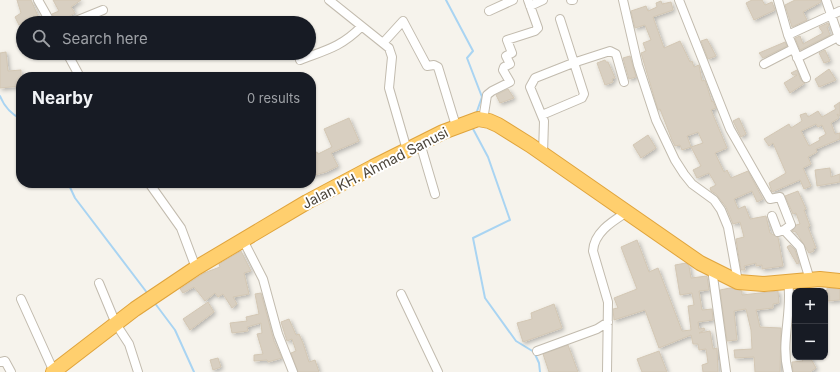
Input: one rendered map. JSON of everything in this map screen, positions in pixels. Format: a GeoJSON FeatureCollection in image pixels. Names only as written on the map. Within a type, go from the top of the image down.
{"type":"FeatureCollection","features":[{"type":"Feature","properties":{"kind":"highway"},"geometry":{"type":"LineString","coordinates":[[471,122],[498,125],[530,145],[712,269],[738,282],[751,284],[830,279],[840,280]]}},
{"type":"Feature","properties":{"kind":"highway","name":"Jalan KH. Ahmad Sanusi"},"geometry":{"type":"LineString","coordinates":[[53,372],[135,309],[167,286],[196,268],[322,194],[420,143],[471,122]]}},
{"type":"Feature","properties":{"kind":"street"},"geometry":{"type":"LineString","coordinates":[[38,0],[47,16]]}},
{"type":"Feature","properties":{"kind":"street"},"geometry":{"type":"LineString","coordinates":[[329,0],[389,48],[392,57],[389,88],[407,150]]}},
{"type":"Feature","properties":{"kind":"street"},"geometry":{"type":"LineString","coordinates":[[490,11],[513,0]]}},
{"type":"Feature","properties":{"kind":"street"},"geometry":{"type":"LineString","coordinates":[[383,44],[403,21],[426,66],[434,65],[438,67],[471,122],[487,95],[510,82],[503,70],[510,64],[506,56],[512,53],[507,40],[535,31],[538,28],[529,3],[543,0]]}},
{"type":"Feature","properties":{"kind":"street"},"geometry":{"type":"LineString","coordinates":[[623,0],[638,65],[656,120],[674,160],[684,174],[699,189],[714,200],[721,210],[728,227],[738,282]]}},
{"type":"Feature","properties":{"kind":"street"},"geometry":{"type":"LineString","coordinates":[[679,0],[730,129],[770,200],[780,197],[791,225],[778,232],[772,216]]}},
{"type":"Feature","properties":{"kind":"street"},"geometry":{"type":"LineString","coordinates":[[778,0],[788,36],[806,78]]}},
{"type":"Feature","properties":{"kind":"street"},"geometry":{"type":"LineString","coordinates":[[797,58],[839,39],[826,0]]}},
{"type":"Feature","properties":{"kind":"street"},"geometry":{"type":"LineString","coordinates":[[88,16],[103,10]]}},
{"type":"Feature","properties":{"kind":"street"},"geometry":{"type":"LineString","coordinates":[[788,36],[840,11]]}},
{"type":"Feature","properties":{"kind":"street"},"geometry":{"type":"LineString","coordinates":[[542,115],[582,98],[584,90],[573,63],[560,19]]}},
{"type":"Feature","properties":{"kind":"street"},"geometry":{"type":"LineString","coordinates":[[316,54],[334,48],[345,42],[361,27]]}},
{"type":"Feature","properties":{"kind":"street"},"geometry":{"type":"LineString","coordinates":[[764,64],[793,49]]}},
{"type":"Feature","properties":{"kind":"street"},"geometry":{"type":"LineString","coordinates":[[543,154],[544,133],[542,115],[531,90],[531,82],[535,78],[606,52],[614,52],[624,82]]}},
{"type":"Feature","properties":{"kind":"street"},"geometry":{"type":"LineString","coordinates":[[72,60],[78,72]]}},
{"type":"Feature","properties":{"kind":"street"},"geometry":{"type":"LineString","coordinates":[[530,145],[544,133]]}},
{"type":"Feature","properties":{"kind":"street"},"geometry":{"type":"LineString","coordinates":[[420,143],[435,194]]}},
{"type":"Feature","properties":{"kind":"street"},"geometry":{"type":"LineString","coordinates":[[153,188],[181,228],[196,268]]}},
{"type":"Feature","properties":{"kind":"street"},"geometry":{"type":"LineString","coordinates":[[607,372],[608,302],[593,251],[594,245],[601,232],[627,212]]}},
{"type":"Feature","properties":{"kind":"street"},"geometry":{"type":"LineString","coordinates":[[784,230],[800,247],[810,280]]}},
{"type":"Feature","properties":{"kind":"street"},"geometry":{"type":"LineString","coordinates":[[243,240],[263,279],[278,334],[293,372]]}},
{"type":"Feature","properties":{"kind":"street"},"geometry":{"type":"LineString","coordinates":[[712,269],[726,372]]}},
{"type":"Feature","properties":{"kind":"street"},"geometry":{"type":"LineString","coordinates":[[788,282],[790,303],[784,350],[788,372]]}},
{"type":"Feature","properties":{"kind":"street"},"geometry":{"type":"LineString","coordinates":[[99,283],[116,324],[129,344],[138,372]]}},
{"type":"Feature","properties":{"kind":"street"},"geometry":{"type":"LineString","coordinates":[[400,294],[438,372]]}},
{"type":"Feature","properties":{"kind":"street"},"geometry":{"type":"LineString","coordinates":[[21,299],[53,372]]}},
{"type":"Feature","properties":{"kind":"street"},"geometry":{"type":"LineString","coordinates":[[537,351],[597,329],[608,322]]}},
{"type":"Feature","properties":{"kind":"street"},"geometry":{"type":"LineString","coordinates":[[0,362],[7,362],[11,372]]}},
{"type":"Feature","properties":{"kind":"building"},"geometry":{"type":"Polygon","coordinates":[[[17,0],[31,0],[38,16],[16,16],[21,13],[17,0]]]}},
{"type":"Feature","properties":{"kind":"building"},"geometry":{"type":"Polygon","coordinates":[[[53,0],[81,0],[71,7],[75,13],[70,16],[53,16],[52,14],[59,11],[53,0]]]}},
{"type":"Feature","properties":{"kind":"building"},"geometry":{"type":"Polygon","coordinates":[[[752,0],[762,0],[765,5],[772,2],[775,10],[754,20],[746,3],[752,0]]]}},
{"type":"Feature","properties":{"kind":"building"},"geometry":{"type":"Polygon","coordinates":[[[795,0],[821,0],[821,2],[803,12],[807,20],[792,27],[785,5],[795,0]]]}},
{"type":"Feature","properties":{"kind":"building"},"geometry":{"type":"Polygon","coordinates":[[[661,1],[662,4],[671,2],[673,10],[653,17],[664,48],[680,41],[690,62],[692,61],[694,67],[699,65],[702,81],[705,80],[712,102],[713,101],[716,108],[711,110],[727,148],[715,153],[724,172],[727,170],[731,178],[748,171],[763,199],[757,202],[752,191],[734,199],[738,209],[745,206],[750,219],[766,216],[770,233],[778,237],[783,266],[762,269],[762,265],[756,266],[756,263],[744,266],[745,270],[741,270],[736,239],[744,237],[740,222],[733,224],[726,207],[716,194],[711,191],[710,188],[716,185],[709,173],[697,178],[693,170],[701,166],[691,147],[682,150],[680,145],[675,146],[660,109],[658,110],[641,53],[646,51],[643,43],[651,40],[645,25],[635,28],[631,11],[646,6],[648,11],[657,7],[656,3],[661,1]],[[698,132],[687,136],[691,147],[703,143],[698,132]]]}},
{"type":"Feature","properties":{"kind":"building"},"geometry":{"type":"Polygon","coordinates":[[[828,23],[829,26],[827,27],[830,35],[800,50],[795,38],[800,36],[803,44],[823,33],[819,27],[828,23]]]}},
{"type":"Feature","properties":{"kind":"building"},"geometry":{"type":"Polygon","coordinates":[[[707,39],[716,56],[708,59],[701,41],[707,39]]]}},
{"type":"Feature","properties":{"kind":"building"},"geometry":{"type":"Polygon","coordinates":[[[785,42],[787,46],[763,58],[759,53],[785,42]]]}},
{"type":"Feature","properties":{"kind":"building"},"geometry":{"type":"Polygon","coordinates":[[[825,50],[830,61],[824,63],[819,53],[825,50]]]}},
{"type":"Feature","properties":{"kind":"building"},"geometry":{"type":"Polygon","coordinates":[[[6,52],[8,71],[21,70],[21,72],[16,72],[16,86],[0,88],[0,53],[6,52]]]}},
{"type":"Feature","properties":{"kind":"building"},"geometry":{"type":"Polygon","coordinates":[[[630,56],[636,77],[629,79],[623,58],[630,56]]]}},
{"type":"Feature","properties":{"kind":"building"},"geometry":{"type":"Polygon","coordinates":[[[605,60],[608,62],[615,78],[612,79],[613,82],[605,85],[597,63],[605,60]]]}},
{"type":"Feature","properties":{"kind":"building"},"geometry":{"type":"Polygon","coordinates":[[[829,69],[836,80],[819,87],[815,79],[829,69]]]}},
{"type":"Feature","properties":{"kind":"building"},"geometry":{"type":"Polygon","coordinates":[[[797,70],[801,80],[805,83],[790,93],[784,83],[797,75],[793,75],[791,73],[797,70]]]}},
{"type":"Feature","properties":{"kind":"building"},"geometry":{"type":"Polygon","coordinates":[[[508,89],[514,98],[500,103],[496,95],[508,89]]]}},
{"type":"Feature","properties":{"kind":"building"},"geometry":{"type":"Polygon","coordinates":[[[840,102],[840,116],[837,114],[839,118],[831,123],[835,134],[840,133],[840,139],[816,149],[817,152],[808,157],[811,164],[803,168],[811,186],[804,189],[800,180],[772,192],[769,183],[786,173],[773,143],[769,146],[764,139],[789,124],[791,128],[802,121],[800,115],[806,113],[808,117],[818,111],[822,117],[836,109],[834,106],[840,102]],[[816,124],[801,131],[809,146],[820,140],[819,138],[826,134],[822,125],[818,127],[816,124]]]}},
{"type":"Feature","properties":{"kind":"building"},"geometry":{"type":"Polygon","coordinates":[[[349,118],[359,141],[331,153],[338,166],[316,175],[316,152],[318,154],[332,147],[324,129],[349,118]]]}},
{"type":"Feature","properties":{"kind":"building"},"geometry":{"type":"Polygon","coordinates":[[[739,118],[746,134],[741,137],[733,121],[739,118]]]}},
{"type":"Feature","properties":{"kind":"building"},"geometry":{"type":"Polygon","coordinates":[[[648,135],[656,148],[641,158],[633,145],[648,135]]]}},
{"type":"Feature","properties":{"kind":"building"},"geometry":{"type":"Polygon","coordinates":[[[830,168],[831,177],[840,174],[840,182],[817,186],[815,170],[830,168]]]}},
{"type":"Feature","properties":{"kind":"building"},"geometry":{"type":"Polygon","coordinates":[[[798,191],[806,209],[804,210],[810,226],[808,227],[816,248],[813,249],[814,251],[809,253],[796,232],[792,231],[796,225],[800,224],[796,213],[793,214],[785,196],[798,191]]]}},
{"type":"Feature","properties":{"kind":"building"},"geometry":{"type":"Polygon","coordinates":[[[637,240],[649,272],[658,268],[682,331],[691,330],[688,306],[694,305],[692,293],[680,295],[675,265],[686,263],[689,266],[691,278],[707,276],[709,290],[699,291],[702,310],[712,309],[713,320],[698,322],[699,329],[704,328],[705,330],[699,333],[710,331],[713,349],[717,348],[718,372],[703,372],[702,365],[708,363],[706,349],[699,350],[698,344],[693,344],[691,335],[659,348],[645,310],[614,320],[613,309],[618,308],[614,298],[637,289],[621,247],[637,240]]]}},
{"type":"Feature","properties":{"kind":"building"},"geometry":{"type":"Polygon","coordinates":[[[790,245],[795,250],[799,263],[797,264],[787,247],[790,245]]]}},
{"type":"Feature","properties":{"kind":"building"},"geometry":{"type":"Polygon","coordinates":[[[241,251],[251,271],[244,273],[249,294],[233,297],[237,304],[232,308],[223,294],[218,297],[215,293],[205,301],[194,287],[183,293],[180,289],[204,273],[220,267],[219,264],[241,251]]]}},
{"type":"Feature","properties":{"kind":"building"},"geometry":{"type":"Polygon","coordinates":[[[730,288],[742,291],[742,295],[778,291],[779,303],[773,304],[773,308],[756,310],[760,327],[781,328],[780,372],[755,372],[754,357],[735,358],[734,350],[752,349],[751,330],[746,309],[734,311],[737,340],[727,341],[720,290],[730,288]]]}},
{"type":"Feature","properties":{"kind":"building"},"geometry":{"type":"Polygon","coordinates":[[[828,288],[840,289],[840,300],[828,301],[828,288]]]}},
{"type":"Feature","properties":{"kind":"building"},"geometry":{"type":"Polygon","coordinates":[[[261,293],[274,341],[282,358],[268,362],[267,360],[254,361],[254,355],[263,354],[257,334],[262,333],[261,323],[247,327],[248,331],[232,333],[230,323],[247,321],[246,317],[259,314],[255,294],[261,293]]]}},
{"type":"Feature","properties":{"kind":"building"},"geometry":{"type":"Polygon","coordinates":[[[208,302],[214,312],[190,330],[183,319],[208,302]]]}},
{"type":"Feature","properties":{"kind":"building"},"geometry":{"type":"Polygon","coordinates":[[[554,304],[562,328],[523,342],[517,323],[532,319],[531,313],[554,304]]]}},
{"type":"Feature","properties":{"kind":"building"},"geometry":{"type":"Polygon","coordinates":[[[289,319],[296,335],[299,334],[309,362],[315,360],[319,372],[298,372],[291,353],[296,351],[292,339],[287,341],[281,322],[289,319]]]}},
{"type":"Feature","properties":{"kind":"building"},"geometry":{"type":"Polygon","coordinates":[[[568,345],[578,372],[549,372],[543,354],[568,345]]]}},
{"type":"Feature","properties":{"kind":"building"},"geometry":{"type":"Polygon","coordinates":[[[659,351],[667,372],[642,372],[637,359],[659,351]]]}},
{"type":"Feature","properties":{"kind":"building"},"geometry":{"type":"Polygon","coordinates":[[[218,358],[221,367],[213,370],[210,360],[218,358]]]}},
{"type":"Feature","properties":{"kind":"building"},"geometry":{"type":"Polygon","coordinates":[[[802,360],[812,360],[816,368],[810,372],[793,372],[792,362],[803,361],[802,360]]]}},
{"type":"Feature","properties":{"kind":"waterway"},"geometry":{"type":"LineString","coordinates":[[446,0],[473,51],[467,58],[482,97],[476,114]]}},
{"type":"Feature","properties":{"kind":"waterway"},"geometry":{"type":"LineString","coordinates":[[0,96],[8,109],[16,116]]}},
{"type":"Feature","properties":{"kind":"waterway"},"geometry":{"type":"LineString","coordinates":[[472,127],[488,157],[510,220],[473,238],[485,298],[516,341],[534,352],[539,363],[540,372]]}},
{"type":"Feature","properties":{"kind":"waterway"},"geometry":{"type":"LineString","coordinates":[[70,188],[75,198],[148,294]]}},
{"type":"Feature","properties":{"kind":"waterway"},"geometry":{"type":"LineString","coordinates":[[154,302],[175,330],[194,372]]}}]}
